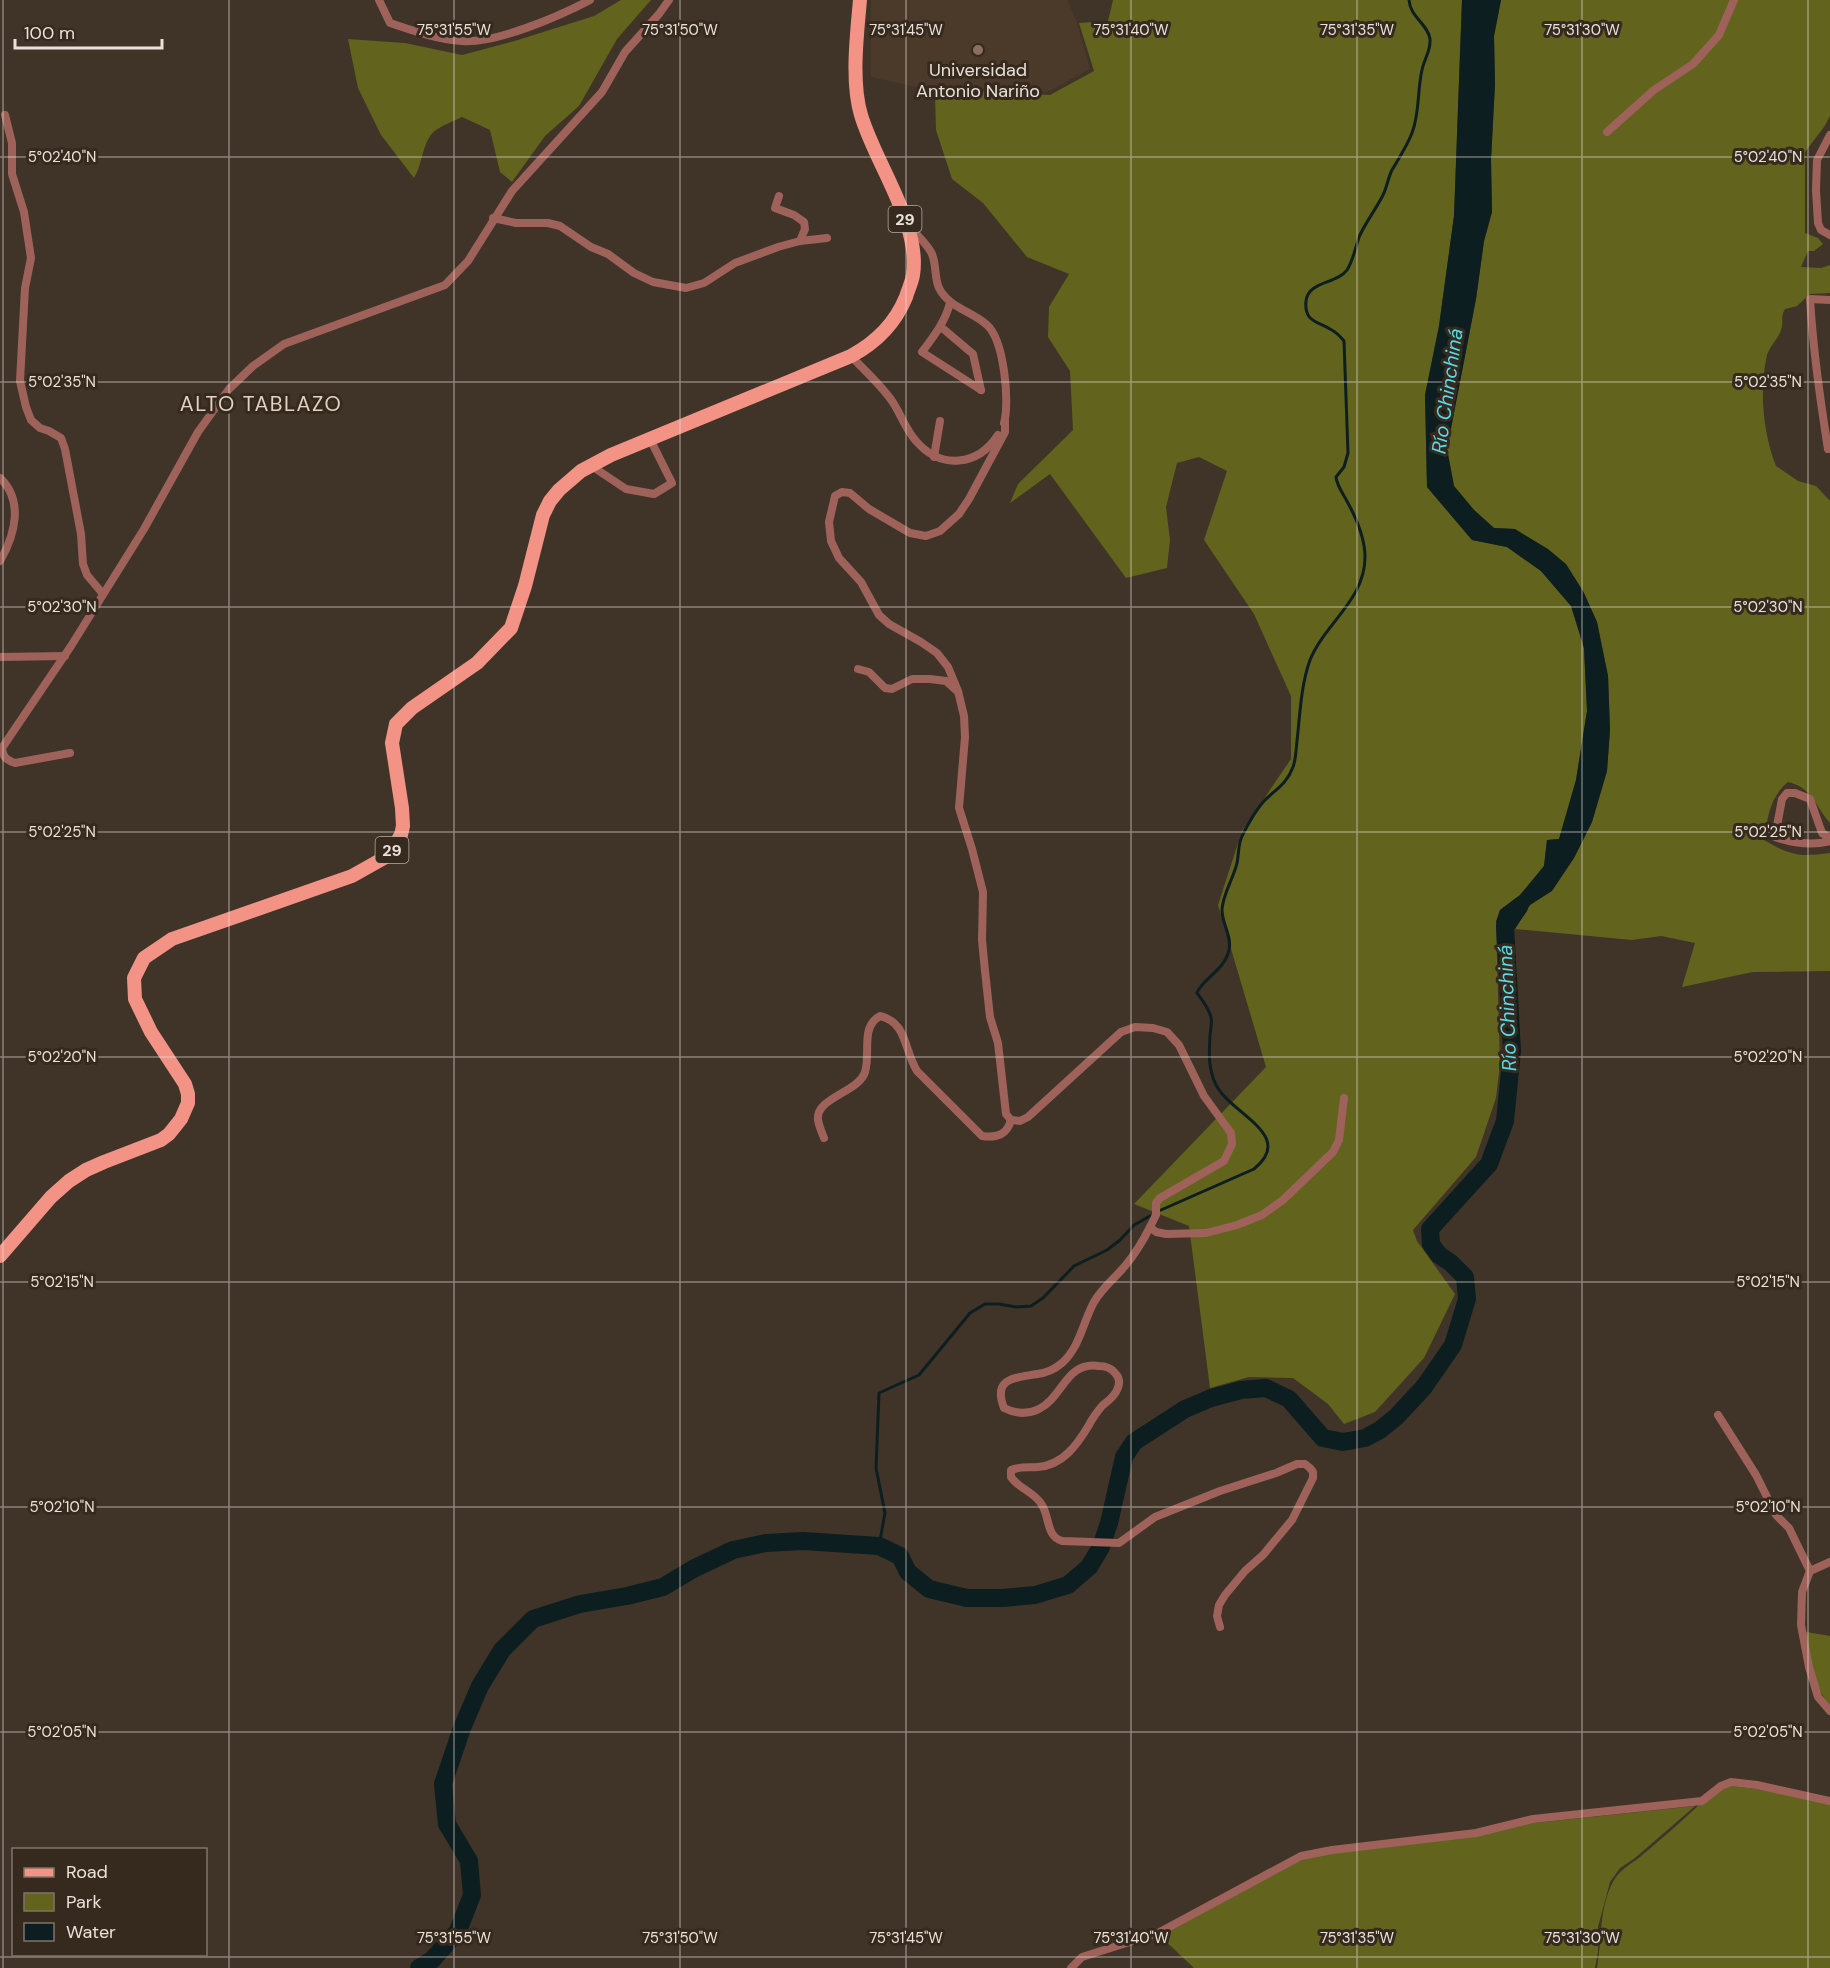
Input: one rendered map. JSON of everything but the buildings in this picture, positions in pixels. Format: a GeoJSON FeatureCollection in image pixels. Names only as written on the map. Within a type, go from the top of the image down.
{"type":"FeatureCollection","features":[{"type":"Feature","properties":{"kind":"main road","name":"29"},"geometry":{"type":"LineString","coordinates":[[0,1256],[51,1197],[69,1181],[104,1161],[161,1140],[170,1134],[181,1119],[188,1103],[188,1094],[151,1032],[135,999],[134,978],[144,958],[172,939],[352,876],[375,864],[392,851],[400,835],[403,818],[392,743],[396,724],[412,708],[477,663],[511,628],[525,586],[543,515],[559,490],[571,478],[590,465],[851,356],[878,339],[888,329],[903,305],[913,275],[913,251],[908,224],[860,112],[857,75],[860,0]]}},
{"type":"Feature","properties":{"kind":"street"},"geometry":{"type":"LineString","coordinates":[[380,0],[390,22],[426,36],[465,41],[503,35],[567,12],[590,0]]}},
{"type":"Feature","properties":{"kind":"street"},"geometry":{"type":"LineString","coordinates":[[70,753],[15,763],[2,756],[2,748],[65,656],[144,528],[198,432],[229,389],[253,366],[284,344],[445,285],[468,261],[512,191],[602,92],[625,52],[669,0]]}},
{"type":"Feature","properties":{"kind":"street"},"geometry":{"type":"LineString","coordinates":[[1607,132],[1654,90],[1693,64],[1719,35],[1734,0]]}},
{"type":"Feature","properties":{"kind":"street"},"geometry":{"type":"LineString","coordinates":[[5,115],[12,143],[12,174],[24,212],[31,258],[25,288],[20,381],[31,420],[40,428],[49,430],[61,438],[81,534],[83,564],[92,583],[102,594]]}},
{"type":"Feature","properties":{"kind":"street"},"geometry":{"type":"LineString","coordinates":[[1830,135],[1817,160],[1816,179],[1818,223],[1821,230],[1830,235]]}},
{"type":"Feature","properties":{"kind":"street"},"geometry":{"type":"LineString","coordinates":[[779,196],[776,208],[804,222],[805,229],[800,241]]}},
{"type":"Feature","properties":{"kind":"street"},"geometry":{"type":"LineString","coordinates":[[494,218],[516,223],[548,223],[560,226],[608,254],[634,273],[665,286],[686,288],[704,283],[735,262],[800,241],[827,238]]}},
{"type":"Feature","properties":{"kind":"street"},"geometry":{"type":"LineString","coordinates":[[908,224],[932,253],[939,288],[950,303],[988,325],[994,336],[1003,366],[1005,432],[969,499],[959,514],[939,531],[926,536],[910,533],[869,509],[850,493],[842,492],[835,496],[831,506],[829,522],[831,541],[839,558],[861,582],[879,615],[889,624],[937,653],[948,668],[958,692],[966,737],[959,808],[983,892],[982,940],[990,1017],[998,1043],[1006,1114],[1011,1120]]}},
{"type":"Feature","properties":{"kind":"street"},"geometry":{"type":"LineString","coordinates":[[1829,449],[1813,344],[1810,299],[1830,300]]}},
{"type":"Feature","properties":{"kind":"street"},"geometry":{"type":"LineString","coordinates":[[941,327],[973,354],[981,390],[922,352],[941,327],[950,303]]}},
{"type":"Feature","properties":{"kind":"street"},"geometry":{"type":"LineString","coordinates":[[851,356],[892,401],[915,440],[934,457],[957,461],[976,456],[992,444],[1005,420]]}},
{"type":"Feature","properties":{"kind":"street"},"geometry":{"type":"LineString","coordinates":[[934,457],[940,422]]}},
{"type":"Feature","properties":{"kind":"street"},"geometry":{"type":"LineString","coordinates":[[590,465],[626,489],[654,494],[672,483],[650,439]]}},
{"type":"Feature","properties":{"kind":"street"},"geometry":{"type":"LineString","coordinates":[[0,478],[9,486],[15,503],[15,524],[6,551],[0,561]]}},
{"type":"Feature","properties":{"kind":"street"},"geometry":{"type":"LineString","coordinates":[[0,657],[65,656]]}},
{"type":"Feature","properties":{"kind":"street"},"geometry":{"type":"LineString","coordinates":[[858,669],[869,672],[885,688],[892,689],[912,679],[930,679],[946,681],[958,692]]}},
{"type":"Feature","properties":{"kind":"street"},"geometry":{"type":"LineString","coordinates":[[1795,793],[1810,800],[1822,832],[1830,839],[1821,844],[1792,843],[1774,837],[1782,799],[1787,794],[1795,793]]}},
{"type":"Feature","properties":{"kind":"street"},"geometry":{"type":"LineString","coordinates":[[824,1138],[818,1119],[820,1110],[824,1104],[850,1088],[866,1072],[867,1041],[870,1028],[873,1020],[880,1016],[890,1018],[897,1024],[917,1071],[982,1136],[1001,1135],[1008,1130],[1011,1120]]}},
{"type":"Feature","properties":{"kind":"street"},"geometry":{"type":"LineString","coordinates":[[1011,1120],[1028,1117],[1121,1032],[1135,1027],[1153,1028],[1167,1032],[1179,1045],[1204,1096],[1231,1133],[1232,1144],[1224,1161],[1160,1198],[1155,1208],[1156,1215],[1135,1254],[1093,1303],[1069,1356],[1050,1370],[1012,1377],[1005,1383],[1001,1399],[1004,1408],[1015,1413],[1027,1413],[1039,1409],[1049,1402],[1069,1376],[1085,1366],[1107,1367],[1115,1373],[1119,1381],[1112,1399],[1101,1408],[1075,1446],[1059,1461],[1047,1466],[1020,1467],[1011,1470],[1011,1477],[1015,1483],[1029,1491],[1041,1502],[1054,1538],[1075,1542],[1119,1543],[1155,1517],[1220,1491],[1297,1464],[1305,1464],[1310,1468],[1313,1472],[1313,1479],[1292,1520],[1263,1555],[1234,1584],[1219,1605],[1217,1616],[1220,1627]]}},
{"type":"Feature","properties":{"kind":"street"},"geometry":{"type":"LineString","coordinates":[[1150,1227],[1156,1232],[1166,1234],[1206,1233],[1237,1225],[1262,1215],[1283,1200],[1333,1152],[1339,1140],[1344,1098]]}},
{"type":"Feature","properties":{"kind":"street"},"geometry":{"type":"LineString","coordinates":[[1718,1415],[1756,1475],[1776,1515],[1789,1528],[1810,1571],[1803,1592],[1801,1625],[1818,1697],[1830,1711]]}},
{"type":"Feature","properties":{"kind":"street"},"geometry":{"type":"LineString","coordinates":[[1810,1571],[1830,1562]]}},
{"type":"Feature","properties":{"kind":"street"},"geometry":{"type":"LineString","coordinates":[[1071,1968],[1082,1957],[1158,1933],[1301,1856],[1332,1850],[1476,1833],[1533,1819],[1702,1802],[1721,1786],[1731,1782],[1757,1785],[1830,1801]]}},
{"type":"Feature","properties":{"kind":"shaded area","name":"Universidad Antonio Nariño"},"geometry":{"type":"Polygon","coordinates":[[[871,0],[1067,0],[1076,20],[1090,69],[1047,92],[916,87],[871,77],[871,0]]]}},
{"type":"Feature","properties":{"kind":"green space"},"geometry":{"type":"Polygon","coordinates":[[[621,0],[651,0],[617,39],[579,106],[545,136],[512,182],[500,172],[490,130],[462,117],[431,134],[414,178],[381,135],[358,88],[348,39],[405,43],[462,55],[594,16],[621,0]]]}},
{"type":"Feature","properties":{"kind":"green space"},"geometry":{"type":"Polygon","coordinates":[[[1113,0],[1462,0],[1454,216],[1439,326],[1425,395],[1427,487],[1472,540],[1507,547],[1541,571],[1571,606],[1584,648],[1587,711],[1576,780],[1559,839],[1547,840],[1544,866],[1520,895],[1500,910],[1496,922],[1500,1064],[1496,1098],[1476,1157],[1413,1230],[1417,1241],[1455,1294],[1424,1358],[1375,1412],[1344,1424],[1328,1404],[1293,1378],[1249,1377],[1210,1388],[1189,1226],[1134,1204],[1266,1067],[1218,905],[1242,831],[1291,759],[1291,696],[1254,614],[1204,540],[1227,471],[1199,457],[1177,463],[1166,507],[1170,540],[1167,568],[1126,578],[1050,474],[1010,503],[1018,484],[1073,430],[1070,371],[1048,337],[1049,307],[1069,274],[1027,257],[983,203],[952,179],[936,130],[935,94],[975,91],[1050,95],[1094,71],[1079,23],[1108,21],[1113,0]]]}},
{"type":"Feature","properties":{"kind":"green space"},"geometry":{"type":"Polygon","coordinates":[[[1501,0],[1830,0],[1830,116],[1805,152],[1805,233],[1818,238],[1823,244],[1814,251],[1808,251],[1801,267],[1821,268],[1830,265],[1830,293],[1810,294],[1797,306],[1785,309],[1781,330],[1767,355],[1763,397],[1765,426],[1776,466],[1798,481],[1816,486],[1830,501],[1830,823],[1808,793],[1788,782],[1773,801],[1764,840],[1796,854],[1830,853],[1830,971],[1753,972],[1682,987],[1695,943],[1661,936],[1632,940],[1515,929],[1530,905],[1552,890],[1574,858],[1592,822],[1607,771],[1610,730],[1608,676],[1597,622],[1583,591],[1515,529],[1494,528],[1474,510],[1454,486],[1447,449],[1476,299],[1484,241],[1492,212],[1494,36],[1501,0]]]}},
{"type":"Feature","properties":{"kind":"green space"},"geometry":{"type":"Polygon","coordinates":[[[1806,1632],[1830,1636],[1830,1706],[1816,1680],[1806,1632]]]}},
{"type":"Feature","properties":{"kind":"green space"},"geometry":{"type":"Polygon","coordinates":[[[1731,1786],[1830,1804],[1830,1968],[1597,1968],[1605,1902],[1615,1878],[1699,1805],[1703,1805],[1723,1789],[1731,1786]]]}},
{"type":"Feature","properties":{"kind":"green space"},"geometry":{"type":"Polygon","coordinates":[[[1695,1806],[1635,1858],[1620,1868],[1610,1882],[1598,1927],[1598,1952],[1595,1968],[1194,1968],[1160,1936],[1303,1859],[1534,1823],[1695,1806]]]}},
{"type":"Feature","properties":{"kind":"water"},"geometry":{"type":"Polygon","coordinates":[[[1462,0],[1501,0],[1494,36],[1492,212],[1484,241],[1476,299],[1447,449],[1454,486],[1474,510],[1494,528],[1515,529],[1548,549],[1566,564],[1583,591],[1597,622],[1608,676],[1610,730],[1607,771],[1592,822],[1574,858],[1552,891],[1530,905],[1515,929],[1496,922],[1500,910],[1520,895],[1544,866],[1547,840],[1559,839],[1576,780],[1587,711],[1584,648],[1571,606],[1541,571],[1507,547],[1472,540],[1427,487],[1425,395],[1439,326],[1454,216],[1462,0]]]}},
{"type":"Feature","properties":{"kind":"waterway"},"geometry":{"type":"LineString","coordinates":[[1161,1210],[1254,1169],[1265,1157],[1268,1146],[1265,1135],[1224,1096],[1216,1085],[1209,1048],[1211,1017],[1197,993],[1227,957],[1230,945],[1222,910],[1238,859],[1242,836],[1258,809],[1284,782],[1293,767],[1303,689],[1310,660],[1325,634],[1352,599],[1363,572],[1365,550],[1362,537],[1336,477],[1344,467],[1348,453],[1344,341],[1334,331],[1309,317],[1306,301],[1308,294],[1317,286],[1337,278],[1347,270],[1360,235],[1383,195],[1392,170],[1412,133],[1420,78],[1430,39],[1426,29],[1412,11],[1409,0]]}},
{"type":"Feature","properties":{"kind":"waterway","name":"Río Chinchiná"},"geometry":{"type":"LineString","coordinates":[[419,1968],[432,1960],[458,1931],[472,1895],[469,1861],[447,1824],[443,1784],[462,1728],[480,1686],[502,1650],[533,1619],[580,1604],[663,1587],[693,1569],[733,1550],[766,1543],[803,1541],[879,1546],[900,1556],[908,1572],[929,1589],[967,1598],[1035,1595],[1068,1585],[1089,1567],[1101,1547],[1109,1523],[1124,1457],[1134,1442],[1185,1409],[1211,1398],[1241,1390],[1266,1388],[1289,1399],[1323,1438],[1343,1442],[1365,1438],[1396,1417],[1424,1387],[1453,1345],[1467,1299],[1465,1277],[1439,1255],[1431,1244],[1430,1229],[1489,1164],[1505,1121],[1512,1051],[1505,926],[1519,907]]}},
{"type":"Feature","properties":{"kind":"waterway"},"geometry":{"type":"LineString","coordinates":[[879,1546],[885,1513],[876,1468],[879,1393],[919,1375],[970,1313],[985,1304],[1031,1306],[1043,1298],[1074,1266],[1107,1250],[1134,1225],[1150,1216]]}},
{"type":"Feature","properties":{"kind":"place","name":"Universidad Antonio Nariño"},"geometry":{"type":"Point","coordinates":[978,50]}},
{"type":"Feature","properties":{"kind":"district","name":"ALTO TABLAZO"},"geometry":{"type":"Point","coordinates":[261,404]}}]}
